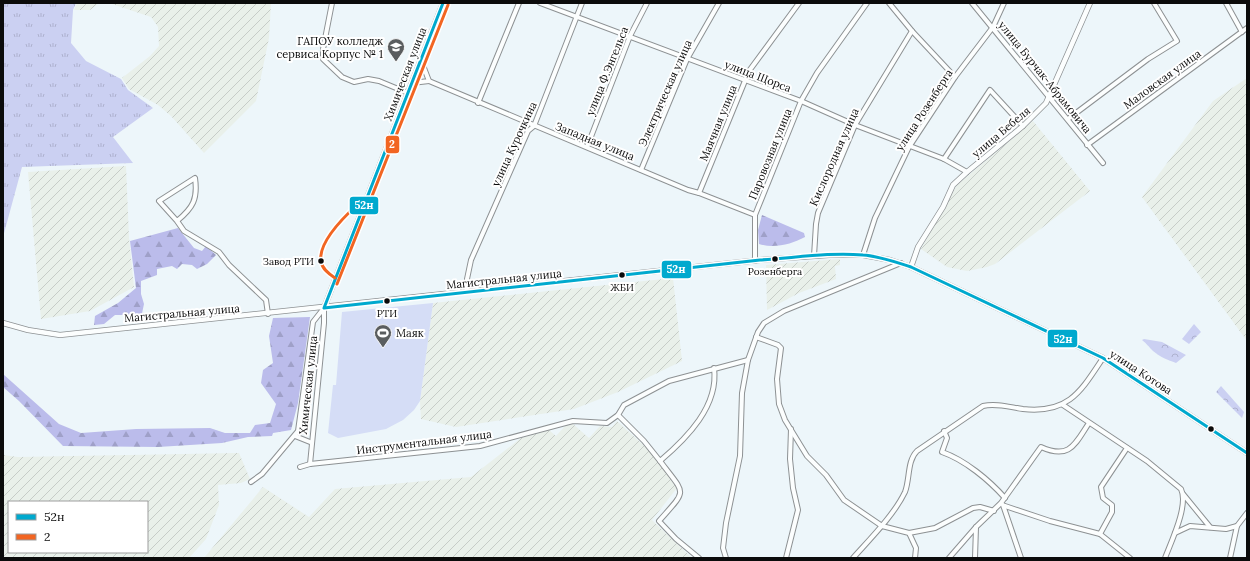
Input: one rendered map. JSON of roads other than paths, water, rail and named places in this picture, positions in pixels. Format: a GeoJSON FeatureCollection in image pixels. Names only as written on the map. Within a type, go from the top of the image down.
{"type":"FeatureCollection","features":[{"type":"Feature","properties":{"kind":"street"},"geometry":{"type":"LineString","coordinates":[[332,3],[322,59],[342,77],[354,82],[368,79],[379,81],[408,93]]}},
{"type":"Feature","properties":{"kind":"street","name":"Химическая улица"},"geometry":{"type":"LineString","coordinates":[[310,464],[310,442],[324,323],[324,308],[332,282],[443,3]]}},
{"type":"Feature","properties":{"kind":"street"},"geometry":{"type":"LineString","coordinates":[[478,103],[519,3]]}},
{"type":"Feature","properties":{"kind":"street","name":"улица Щорса"},"geometry":{"type":"LineString","coordinates":[[540,3],[801,101],[909,147],[944,159],[967,172]]}},
{"type":"Feature","properties":{"kind":"street","name":"улица Курочкина"},"geometry":{"type":"LineString","coordinates":[[467,292],[467,279],[471,260],[528,131],[534,126],[582,3]]}},
{"type":"Feature","properties":{"kind":"street","name":"улица Ф.Энгельса"},"geometry":{"type":"LineString","coordinates":[[587,148],[630,36],[647,3]]}},
{"type":"Feature","properties":{"kind":"street","name":"Электрическая улица"},"geometry":{"type":"LineString","coordinates":[[641,170],[687,59],[719,3]]}},
{"type":"Feature","properties":{"kind":"street","name":"Маячная улица"},"geometry":{"type":"LineString","coordinates":[[699,193],[749,71],[799,3]]}},
{"type":"Feature","properties":{"kind":"street","name":"Паровозная улица"},"geometry":{"type":"LineString","coordinates":[[755,261],[755,215],[801,101],[817,73],[867,3]]}},
{"type":"Feature","properties":{"kind":"street"},"geometry":{"type":"LineString","coordinates":[[890,3],[912,31],[955,77]]}},
{"type":"Feature","properties":{"kind":"street","name":"улица Бурчак-Абрамовича"},"geometry":{"type":"LineString","coordinates":[[972,3],[1103,163]]}},
{"type":"Feature","properties":{"kind":"street","name":"улица Розенберга"},"geometry":{"type":"LineString","coordinates":[[862,255],[875,218],[909,147],[955,77],[993,27],[1004,3]]}},
{"type":"Feature","properties":{"kind":"street","name":"улица Бебеля"},"geometry":{"type":"LineString","coordinates":[[911,267],[918,247],[943,207],[953,185],[1041,110],[1050,97],[1090,3]]}},
{"type":"Feature","properties":{"kind":"street"},"geometry":{"type":"LineString","coordinates":[[1068,119],[1148,59],[1177,41],[1154,3]]}},
{"type":"Feature","properties":{"kind":"street"},"geometry":{"type":"LineString","coordinates":[[1226,3],[1242,32]]}},
{"type":"Feature","properties":{"kind":"street","name":"Маловская улица"},"geometry":{"type":"LineString","coordinates":[[1087,145],[1247,28]]}},
{"type":"Feature","properties":{"kind":"street","name":"Кислородная улица"},"geometry":{"type":"LineString","coordinates":[[814,256],[818,213],[855,125],[912,31]]}},
{"type":"Feature","properties":{"kind":"street"},"geometry":{"type":"LineString","coordinates":[[412,83],[429,80],[421,60]]}},
{"type":"Feature","properties":{"kind":"street","name":"Западная улица"},"geometry":{"type":"LineString","coordinates":[[429,80],[478,103],[688,190],[755,215]]}},
{"type":"Feature","properties":{"kind":"street"},"geometry":{"type":"LineString","coordinates":[[944,159],[990,90],[1023,126]]}},
{"type":"Feature","properties":{"kind":"street"},"geometry":{"type":"LineString","coordinates":[[177,221],[194,204],[197,189],[195,178],[159,201],[184,231],[219,252],[228,265],[266,300],[268,314]]}},
{"type":"Feature","properties":{"kind":"street","name":"Магистральная улица"},"geometry":{"type":"LineString","coordinates":[[3,323],[28,330],[60,335],[814,256],[876,256],[911,267]]}},
{"type":"Feature","properties":{"kind":"street"},"geometry":{"type":"LineString","coordinates":[[726,558],[723,548],[726,522],[740,456],[742,393],[748,360],[756,337],[764,324],[784,311],[900,263]]}},
{"type":"Feature","properties":{"kind":"street","name":"улица Котова"},"geometry":{"type":"LineString","coordinates":[[911,267],[1041,327],[1103,358],[1247,453]]}},
{"type":"Feature","properties":{"kind":"street","name":"Химическая улица"},"geometry":{"type":"LineString","coordinates":[[251,482],[262,474],[298,431],[313,322],[324,308]]}},
{"type":"Feature","properties":{"kind":"street"},"geometry":{"type":"LineString","coordinates":[[756,337],[778,345],[781,348],[777,379],[779,404],[785,420],[807,456],[826,475],[844,500],[882,526],[909,534],[935,528],[973,508],[980,507],[994,511]]}},
{"type":"Feature","properties":{"kind":"street"},"geometry":{"type":"LineString","coordinates":[[853,558],[882,526],[905,492],[913,455],[944,431],[982,406],[991,404],[1025,409],[1064,404],[1079,392],[1103,358]]}},
{"type":"Feature","properties":{"kind":"street","name":"Инструментальная улица"},"geometry":{"type":"LineString","coordinates":[[300,467],[310,464],[480,446],[573,421],[607,423],[618,415],[624,405],[668,381],[748,360]]}},
{"type":"Feature","properties":{"kind":"street"},"geometry":{"type":"LineString","coordinates":[[660,461],[682,442],[704,411],[713,391],[715,377],[714,368]]}},
{"type":"Feature","properties":{"kind":"street"},"geometry":{"type":"LineString","coordinates":[[1064,404],[1166,476],[1210,527]]}},
{"type":"Feature","properties":{"kind":"street"},"geometry":{"type":"LineString","coordinates":[[618,415],[644,441],[678,485],[681,492],[678,500],[659,521],[676,539],[699,558]]}},
{"type":"Feature","properties":{"kind":"street"},"geometry":{"type":"LineString","coordinates":[[1021,558],[1003,505],[1005,498],[1041,447],[1054,453],[1066,451],[1076,442],[1089,423]]}},
{"type":"Feature","properties":{"kind":"street"},"geometry":{"type":"LineString","coordinates":[[786,558],[798,510],[793,488],[790,459],[791,429]]}},
{"type":"Feature","properties":{"kind":"street"},"geometry":{"type":"LineString","coordinates":[[944,431],[946,438],[942,452],[953,456],[995,486],[1005,498]]}},
{"type":"Feature","properties":{"kind":"street"},"geometry":{"type":"LineString","coordinates":[[295,436],[310,442]]}},
{"type":"Feature","properties":{"kind":"street"},"geometry":{"type":"LineString","coordinates":[[1100,534],[1112,512],[1112,505],[1103,498],[1101,487],[1128,448]]}},
{"type":"Feature","properties":{"kind":"street"},"geometry":{"type":"LineString","coordinates":[[1164,558],[1175,533],[1182,507],[1183,494]]}},
{"type":"Feature","properties":{"kind":"street"},"geometry":{"type":"LineString","coordinates":[[1182,507],[1191,504]]}},
{"type":"Feature","properties":{"kind":"street"},"geometry":{"type":"LineString","coordinates":[[1003,505],[1050,522],[1100,534],[1130,558]]}},
{"type":"Feature","properties":{"kind":"street"},"geometry":{"type":"LineString","coordinates":[[948,558],[976,527],[1003,505]]}},
{"type":"Feature","properties":{"kind":"street"},"geometry":{"type":"LineString","coordinates":[[1230,558],[1237,526],[1247,513]]}},
{"type":"Feature","properties":{"kind":"street"},"geometry":{"type":"LineString","coordinates":[[1175,533],[1190,526],[1226,529],[1237,526]]}},
{"type":"Feature","properties":{"kind":"street"},"geometry":{"type":"LineString","coordinates":[[975,558],[976,527]]}},
{"type":"Feature","properties":{"kind":"street"},"geometry":{"type":"LineString","coordinates":[[909,534],[916,548],[915,558]]}},
{"type":"Feature","properties":{"kind":"place","name":"ГАПОУ колледж сервиса Корпус № 1"},"geometry":{"type":"Point","coordinates":[396,62]}},
{"type":"Feature","properties":{"kind":"place","name":"Розенберга"},"geometry":{"type":"Point","coordinates":[775,259]}},
{"type":"Feature","properties":{"kind":"place","name":"Завод РТИ"},"geometry":{"type":"Point","coordinates":[321,261]}},
{"type":"Feature","properties":{"kind":"place","name":"ЖБИ"},"geometry":{"type":"Point","coordinates":[622,275]}},
{"type":"Feature","properties":{"kind":"place","name":"РТИ"},"geometry":{"type":"Point","coordinates":[387,301]}},
{"type":"Feature","properties":{"kind":"place","name":"Маяк"},"geometry":{"type":"Point","coordinates":[383,348]}}]}
